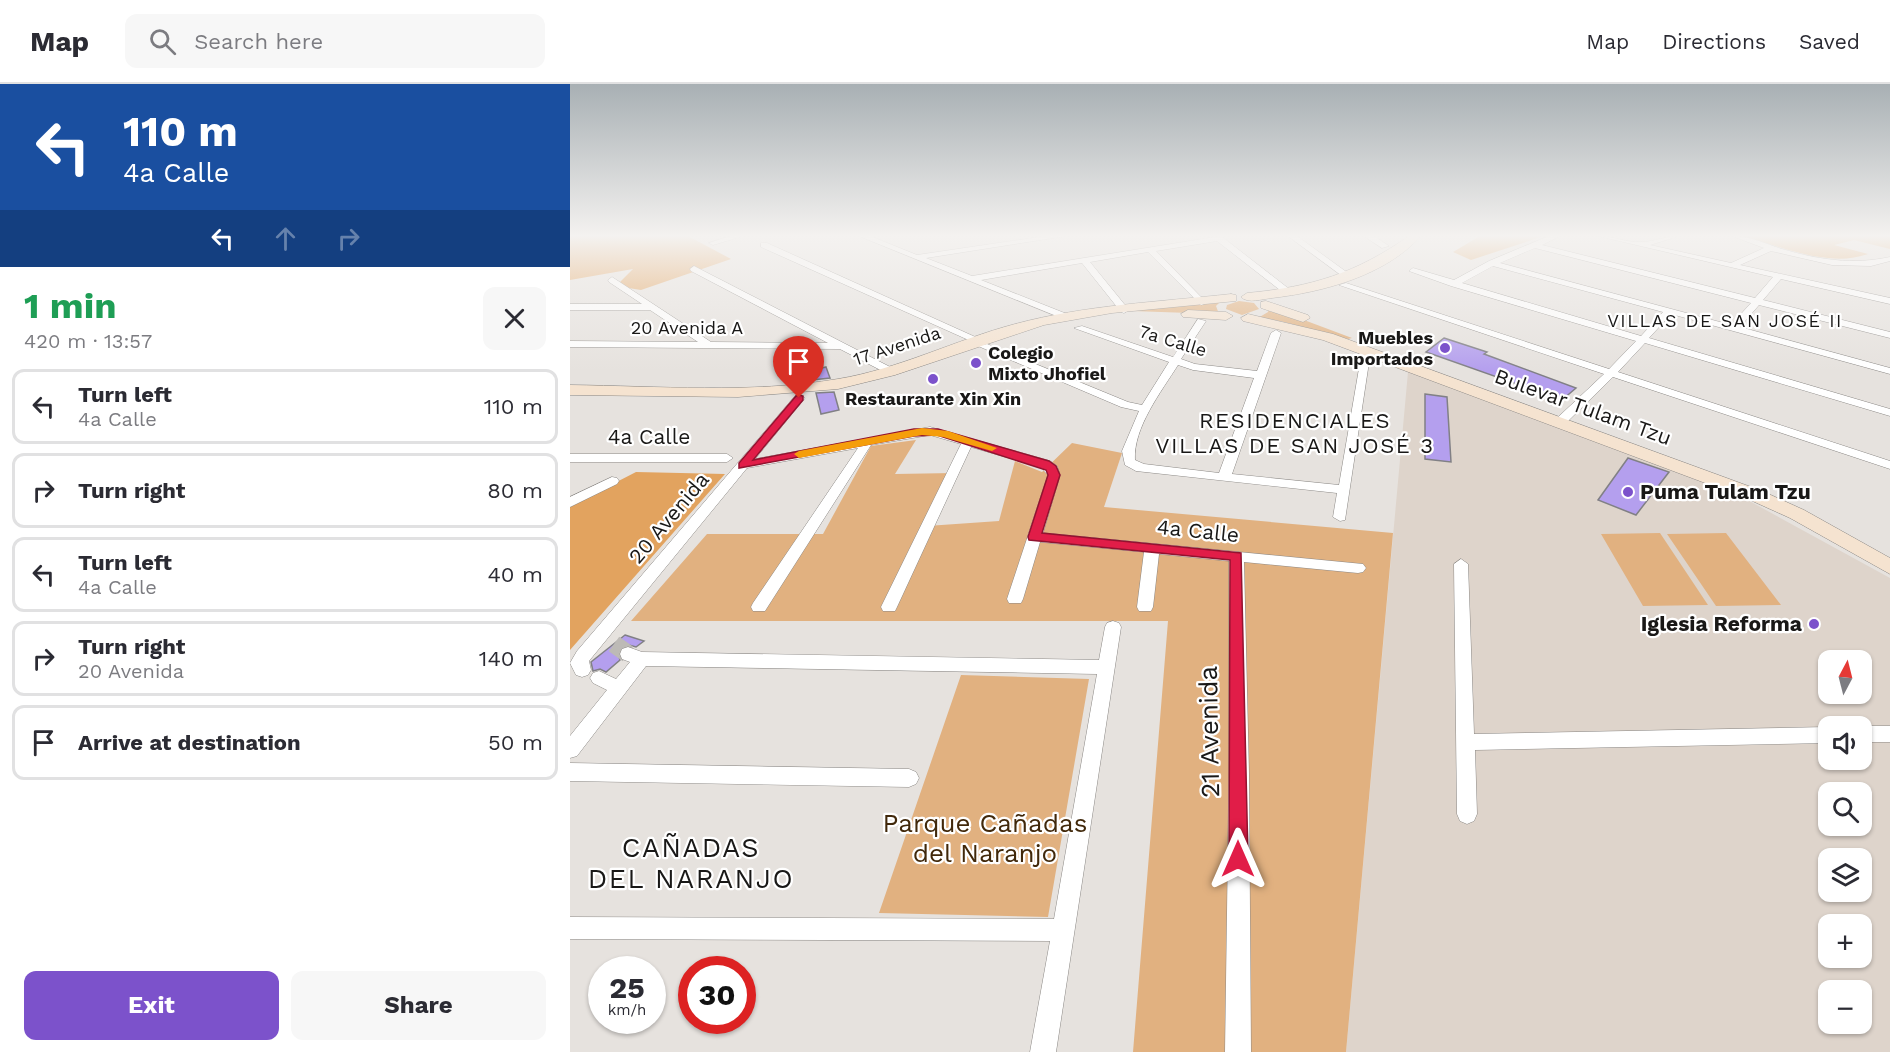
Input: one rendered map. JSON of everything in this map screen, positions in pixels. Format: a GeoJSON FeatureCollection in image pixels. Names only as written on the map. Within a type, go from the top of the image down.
{"type":"FeatureCollection","features":[{"type":"Feature","properties":{"kind":"main road"},"geometry":{"type":"LineString","coordinates":[[1247,297],[1288,292],[1339,281]]}},
{"type":"Feature","properties":{"kind":"main road"},"geometry":{"type":"LineString","coordinates":[[1248,318],[1262,315],[1266,312],[1266,305],[1341,281]]}},
{"type":"Feature","properties":{"kind":"main road","name":"17 Avenida"},"geometry":{"type":"LineString","coordinates":[[570,390],[775,390],[835,384],[892,372],[1064,316],[1247,297]]}},
{"type":"Feature","properties":{"kind":"main road","name":"Bulevar Tulam Tzu"},"geometry":{"type":"LineString","coordinates":[[1247,297],[1565,419]]}},
{"type":"Feature","properties":{"kind":"main road"},"geometry":{"type":"LineString","coordinates":[[1226,316],[1218,306],[1231,298]]}},
{"type":"Feature","properties":{"kind":"main road","name":"17 Avenida"},"geometry":{"type":"LineString","coordinates":[[570,401],[799,398],[851,392],[896,381],[980,344],[1075,321],[1147,314],[1248,318]]}},
{"type":"Feature","properties":{"kind":"main road","name":"Bulevar Tulam Tzu"},"geometry":{"type":"LineString","coordinates":[[1248,318],[1328,337],[1620,438],[1759,483],[1809,506],[1890,552]]}},
{"type":"Feature","properties":{"kind":"main road","name":"Bulevar Tulam Tzu"},"geometry":{"type":"LineString","coordinates":[[1620,438],[1797,514],[1890,567]]}},
{"type":"Feature","properties":{"kind":"street"},"geometry":{"type":"LineString","coordinates":[[614,281],[709,345]]}},
{"type":"Feature","properties":{"kind":"street"},"geometry":{"type":"LineString","coordinates":[[717,281],[892,372]]}},
{"type":"Feature","properties":{"kind":"street"},"geometry":{"type":"LineString","coordinates":[[844,281],[980,344],[1125,405],[1144,409]]}},
{"type":"Feature","properties":{"kind":"street"},"geometry":{"type":"LineString","coordinates":[[976,281],[1064,316]]}},
{"type":"Feature","properties":{"kind":"street"},"geometry":{"type":"LineString","coordinates":[[1100,281],[1124,310]]}},
{"type":"Feature","properties":{"kind":"street"},"geometry":{"type":"LineString","coordinates":[[1182,281],[1201,302]]}},
{"type":"Feature","properties":{"kind":"street"},"geometry":{"type":"LineString","coordinates":[[1274,281],[1288,292]]}},
{"type":"Feature","properties":{"kind":"street"},"geometry":{"type":"LineString","coordinates":[[1348,281],[1609,373],[1890,465]]}},
{"type":"Feature","properties":{"kind":"street"},"geometry":{"type":"LineString","coordinates":[[1445,281],[1890,413]]}},
{"type":"Feature","properties":{"kind":"street"},"geometry":{"type":"LineString","coordinates":[[1454,284],[1459,281]]}},
{"type":"Feature","properties":{"kind":"street"},"geometry":{"type":"LineString","coordinates":[[1559,281],[1890,371]]}},
{"type":"Feature","properties":{"kind":"street"},"geometry":{"type":"LineString","coordinates":[[1676,281],[1890,335]]}},
{"type":"Feature","properties":{"kind":"street"},"geometry":{"type":"LineString","coordinates":[[1733,329],[1774,281]]}},
{"type":"Feature","properties":{"kind":"street"},"geometry":{"type":"LineString","coordinates":[[1797,281],[1890,301]]}},
{"type":"Feature","properties":{"kind":"street"},"geometry":{"type":"LineString","coordinates":[[570,307],[652,307]]}},
{"type":"Feature","properties":{"kind":"street"},"geometry":{"type":"LineString","coordinates":[[1565,419],[1669,311]]}},
{"type":"Feature","properties":{"kind":"street"},"geometry":{"type":"LineString","coordinates":[[1201,321],[1144,409],[1127,452],[1127,459],[1132,465],[1141,468],[1343,490]]}},
{"type":"Feature","properties":{"kind":"street","name":"7a Calle"},"geometry":{"type":"LineString","coordinates":[[1079,328],[1193,367],[1260,375]]}},
{"type":"Feature","properties":{"kind":"street"},"geometry":{"type":"LineString","coordinates":[[1224,477],[1276,333]]}},
{"type":"Feature","properties":{"kind":"street","name":"20 Avenida A"},"geometry":{"type":"LineString","coordinates":[[570,344],[839,346]]}},
{"type":"Feature","properties":{"kind":"street"},"geometry":{"type":"LineString","coordinates":[[1340,517],[1367,351]]}},
{"type":"Feature","properties":{"kind":"street","name":"20 Avenida"},"geometry":{"type":"LineString","coordinates":[[582,670],[580,660],[608,638],[743,465],[799,398]]}},
{"type":"Feature","properties":{"kind":"street"},"geometry":{"type":"LineString","coordinates":[[743,465],[930,431],[1045,464],[1052,469],[1054,475],[1015,599]]}},
{"type":"Feature","properties":{"kind":"street"},"geometry":{"type":"LineString","coordinates":[[889,607],[968,441]]}},
{"type":"Feature","properties":{"kind":"street"},"geometry":{"type":"LineString","coordinates":[[759,607],[865,447],[865,442]]}},
{"type":"Feature","properties":{"kind":"street","name":"4a Calle"},"geometry":{"type":"LineString","coordinates":[[570,458],[727,458]]}},
{"type":"Feature","properties":{"kind":"street"},"geometry":{"type":"LineString","coordinates":[[570,503],[612,481]]}},
{"type":"Feature","properties":{"kind":"street","name":"4a Calle"},"geometry":{"type":"LineString","coordinates":[[1034,537],[1358,568]]}},
{"type":"Feature","properties":{"kind":"street"},"geometry":{"type":"LineString","coordinates":[[1144,607],[1152,547]]}},
{"type":"Feature","properties":{"kind":"street","name":"21 Avenida"},"geometry":{"type":"LineString","coordinates":[[1236,556],[1239,774],[1238,1052]]}},
{"type":"Feature","properties":{"kind":"street"},"geometry":{"type":"LineString","coordinates":[[1461,564],[1467,814]]}},
{"type":"Feature","properties":{"kind":"street"},"geometry":{"type":"LineString","coordinates":[[1043,1052],[1113,627]]}},
{"type":"Feature","properties":{"kind":"street"},"geometry":{"type":"LineString","coordinates":[[570,750],[619,688],[635,656],[1105,667]]}},
{"type":"Feature","properties":{"kind":"street"},"geometry":{"type":"LineString","coordinates":[[599,678],[619,688]]}},
{"type":"Feature","properties":{"kind":"street"},"geometry":{"type":"LineString","coordinates":[[1872,734],[1890,734]]}},
{"type":"Feature","properties":{"kind":"street"},"geometry":{"type":"LineString","coordinates":[[1465,742],[1818,735]]}},
{"type":"Feature","properties":{"kind":"street"},"geometry":{"type":"LineString","coordinates":[[570,772],[909,778]]}},
{"type":"Feature","properties":{"kind":"street"},"geometry":{"type":"LineString","coordinates":[[570,928],[1064,930]]}},
{"type":"Feature","properties":{"kind":"shaded area"},"geometry":{"type":"Polygon","coordinates":[[[621,281],[667,281],[641,290],[616,286],[621,281]]]}},
{"type":"Feature","properties":{"kind":"shaded area"},"geometry":{"type":"Polygon","coordinates":[[[1408,372],[1722,486],[1890,578],[1890,1052],[1346,1052],[1408,372]]]}},
{"type":"Feature","properties":{"kind":"shaded area"},"geometry":{"type":"Polygon","coordinates":[[[636,472],[725,474],[570,650],[570,506],[636,472]]]}},
{"type":"Feature","properties":{"kind":"green space"},"geometry":{"type":"Polygon","coordinates":[[[1239,301],[1254,303],[1259,309],[1242,315],[1226,309],[1227,305],[1239,301]]]}},
{"type":"Feature","properties":{"kind":"green space"},"geometry":{"type":"Polygon","coordinates":[[[1220,302],[1216,306],[1219,314],[1132,311],[1220,302]]]}},
{"type":"Feature","properties":{"kind":"green space"},"geometry":{"type":"Polygon","coordinates":[[[1269,307],[1352,338],[1348,339],[1280,321],[1258,318],[1268,312],[1269,307]]]}},
{"type":"Feature","properties":{"kind":"green space"},"geometry":{"type":"Polygon","coordinates":[[[916,440],[895,474],[954,473],[927,526],[999,521],[1015,461],[1042,472],[1072,443],[1122,453],[1104,507],[1393,533],[1346,1052],[1133,1052],[1168,621],[631,621],[707,534],[823,534],[871,446],[916,440]]]}},
{"type":"Feature","properties":{"kind":"green space"},"geometry":{"type":"Polygon","coordinates":[[[1660,533],[1708,605],[1643,606],[1601,534],[1660,533]]]}},
{"type":"Feature","properties":{"kind":"green space"},"geometry":{"type":"Polygon","coordinates":[[[1726,533],[1781,605],[1716,606],[1667,534],[1726,533]]]}},
{"type":"Feature","properties":{"kind":"green space","name":"Parque Cañadas del Naranjo"},"geometry":{"type":"Polygon","coordinates":[[[961,675],[1089,679],[1048,917],[879,913],[961,675]]]}},
{"type":"Feature","properties":{"kind":"building"},"geometry":{"type":"Polygon","coordinates":[[[1444,338],[1487,352],[1484,354],[1576,388],[1562,400],[1426,352],[1444,338]]]}},
{"type":"Feature","properties":{"kind":"building"},"geometry":{"type":"Polygon","coordinates":[[[826,367],[830,378],[812,380],[810,371],[826,367]]]}},
{"type":"Feature","properties":{"kind":"building"},"geometry":{"type":"Polygon","coordinates":[[[834,392],[839,410],[821,414],[816,393],[834,392]]]}},
{"type":"Feature","properties":{"kind":"building"},"geometry":{"type":"Polygon","coordinates":[[[1425,394],[1447,397],[1451,462],[1425,459],[1425,394]]]}},
{"type":"Feature","properties":{"kind":"building","name":"Puma Tulam Tzu"},"geometry":{"type":"Polygon","coordinates":[[[1628,458],[1669,472],[1636,515],[1598,500],[1628,458]]]}},
{"type":"Feature","properties":{"kind":"building"},"geometry":{"type":"Polygon","coordinates":[[[625,635],[644,641],[636,647],[629,645],[621,647],[618,653],[620,660],[606,672],[600,669],[593,671],[591,662],[625,635]]]}},
{"type":"Feature","properties":{"kind":"tunnel"},"geometry":{"type":"LineString","coordinates":[[614,644],[628,654]]}},
{"type":"Feature","properties":{"kind":"slow traffic"},"geometry":{"type":"LineString","coordinates":[[799,454],[922,431],[944,434],[992,448]]}},
{"type":"Feature","properties":{"kind":"place","name":"Muebles Importados"},"geometry":{"type":"Point","coordinates":[1445,348]}},
{"type":"Feature","properties":{"kind":"place","name":"Colegio Mixto Jhofiel"},"geometry":{"type":"Point","coordinates":[976,363]}},
{"type":"Feature","properties":{"kind":"place","name":"Restaurante Xin Xin"},"geometry":{"type":"Point","coordinates":[933,379]}},
{"type":"Feature","properties":{"kind":"place","name":"Puma Tulam Tzu"},"geometry":{"type":"Point","coordinates":[1628,492]}},
{"type":"Feature","properties":{"kind":"place","name":"Iglesia Reforma"},"geometry":{"type":"Point","coordinates":[1814,624]}},
{"type":"Feature","properties":{"kind":"district","name":"VILLAS DE SAN JOSÉ II"},"geometry":{"type":"Point","coordinates":[1725,321]}},
{"type":"Feature","properties":{"kind":"district","name":"RESIDENCIALES VILLAS DE SAN JOSÉ 3"},"geometry":{"type":"Point","coordinates":[1295,432]}},
{"type":"Feature","properties":{"kind":"district","name":"CAÑADAS DEL NARANJO"},"geometry":{"type":"Point","coordinates":[691,864]}},
{"type":"Feature","properties":{"kind":"route"},"geometry":{"type":"LineString","coordinates":[[799,398],[743,465],[914,432],[938,432],[1045,464],[1052,469],[1054,475],[1034,537],[1236,556],[1238,859]]}}]}
